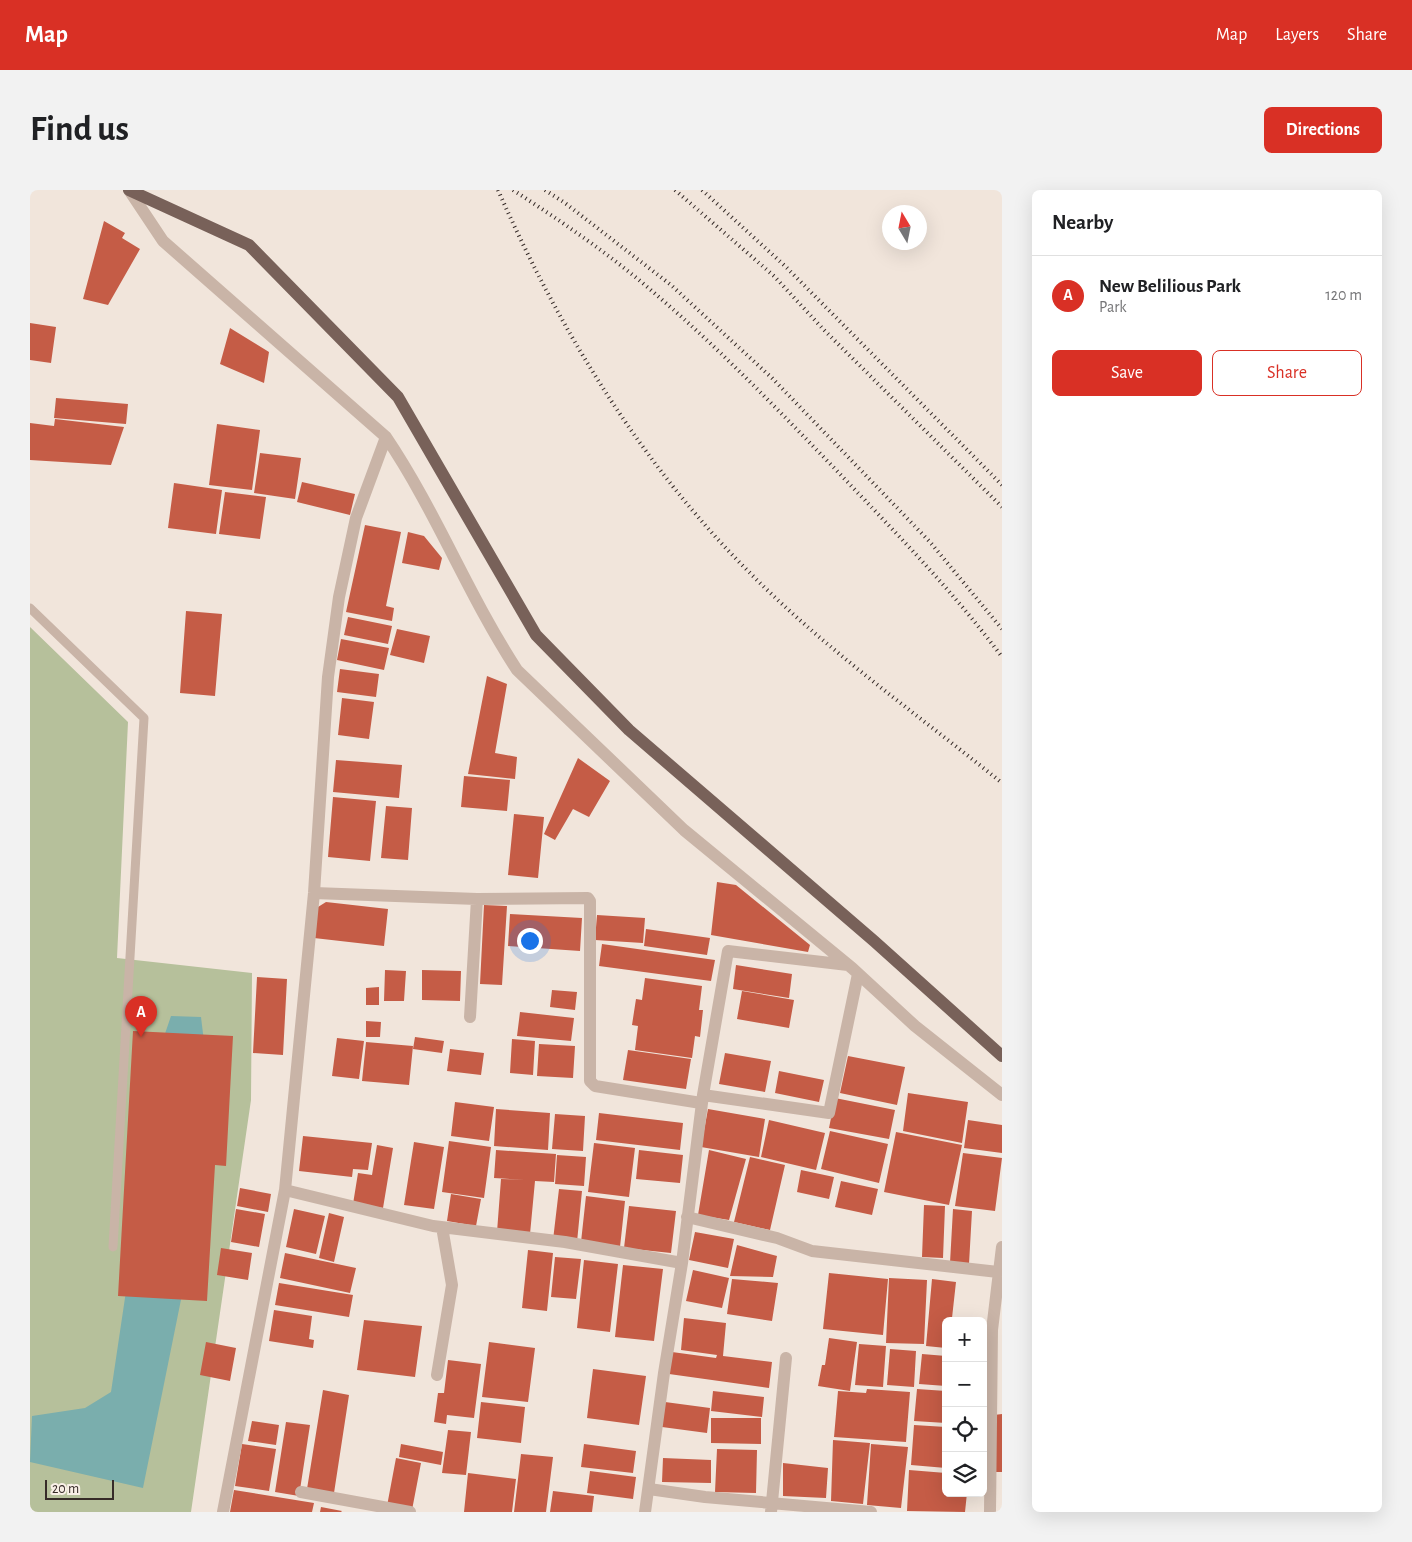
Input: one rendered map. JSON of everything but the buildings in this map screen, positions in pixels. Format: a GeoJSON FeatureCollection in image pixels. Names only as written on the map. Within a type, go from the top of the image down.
{"type":"FeatureCollection","features":[{"type":"Feature","properties":{"kind":"main road"},"geometry":{"type":"LineString","coordinates":[[129,190],[249,245],[398,398],[536,636],[629,730],[874,941],[1002,1056]]}},
{"type":"Feature","properties":{"kind":"street"},"geometry":{"type":"LineString","coordinates":[[129,190],[163,241],[386,437],[410,472],[497,639],[517,670],[684,830],[848,965],[915,1026],[1002,1095]]}},
{"type":"Feature","properties":{"kind":"street"},"geometry":{"type":"LineString","coordinates":[[223,1512],[285,1190],[314,893],[328,677],[339,597],[356,518],[386,437]]}},
{"type":"Feature","properties":{"kind":"street"},"geometry":{"type":"LineString","coordinates":[[314,893],[476,899],[588,898],[590,901],[591,947],[590,1081],[594,1086],[829,1113],[858,974]]}},
{"type":"Feature","properties":{"kind":"street"},"geometry":{"type":"LineString","coordinates":[[470,1017],[476,899]]}},
{"type":"Feature","properties":{"kind":"street"},"geometry":{"type":"LineString","coordinates":[[645,1512],[664,1373],[682,1263],[702,1099],[728,951],[848,965]]}},
{"type":"Feature","properties":{"kind":"street"},"geometry":{"type":"LineString","coordinates":[[285,1190],[442,1227],[565,1242],[682,1263]]}},
{"type":"Feature","properties":{"kind":"street"},"geometry":{"type":"LineString","coordinates":[[688,1217],[777,1238],[812,1251],[998,1272]]}},
{"type":"Feature","properties":{"kind":"street"},"geometry":{"type":"LineString","coordinates":[[437,1375],[452,1285],[442,1227]]}},
{"type":"Feature","properties":{"kind":"street"},"geometry":{"type":"LineString","coordinates":[[990,1512],[997,1476],[998,1272],[1002,1247]]}},
{"type":"Feature","properties":{"kind":"street"},"geometry":{"type":"LineString","coordinates":[[772,1507],[786,1358]]}},
{"type":"Feature","properties":{"kind":"street"},"geometry":{"type":"LineString","coordinates":[[649,1489],[772,1507],[871,1512]]}},
{"type":"Feature","properties":{"kind":"street"},"geometry":{"type":"LineString","coordinates":[[301,1492],[410,1512]]}},
{"type":"Feature","properties":{"kind":"lane"},"geometry":{"type":"LineString","coordinates":[[30,608],[144,718],[113,1247]]}},
{"type":"Feature","properties":{"kind":"green space"},"geometry":{"type":"Polygon","coordinates":[[[30,627],[128,722],[117,958],[252,973],[251,1100],[191,1512],[30,1512],[30,627]]]}},
{"type":"Feature","properties":{"kind":"water"},"geometry":{"type":"Polygon","coordinates":[[[171,1016],[201,1017],[205,1050],[188,1265],[143,1488],[30,1462],[32,1416],[85,1408],[111,1392],[144,1170],[153,1069],[171,1016]]]}},
{"type":"Feature","properties":{"kind":"railway"},"geometry":{"type":"LineString","coordinates":[[498,190],[548,293],[606,393],[638,440],[710,530],[778,601],[840,655],[1002,783]]}},
{"type":"Feature","properties":{"kind":"railway"},"geometry":{"type":"LineString","coordinates":[[513,190],[570,228],[643,283],[729,361],[944,585],[1002,657]]}},
{"type":"Feature","properties":{"kind":"railway"},"geometry":{"type":"LineString","coordinates":[[545,190],[565,203],[671,285],[772,378],[930,542],[1002,629]]}},
{"type":"Feature","properties":{"kind":"railway"},"geometry":{"type":"LineString","coordinates":[[675,190],[774,276],[824,330],[1002,507]]}},
{"type":"Feature","properties":{"kind":"railway"},"geometry":{"type":"LineString","coordinates":[[702,190],[785,266],[1002,485]]}},
{"type":"Feature","properties":{"kind":"place","name":"New Belilious Park"},"geometry":{"type":"Point","coordinates":[141,1037]}}]}
